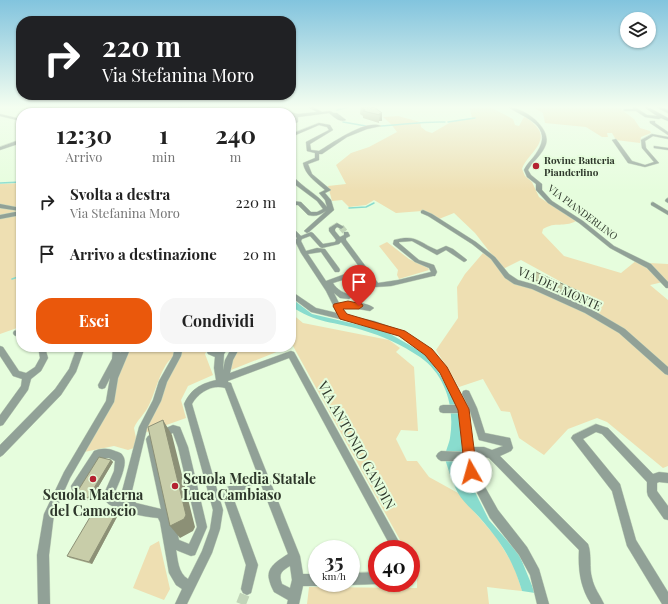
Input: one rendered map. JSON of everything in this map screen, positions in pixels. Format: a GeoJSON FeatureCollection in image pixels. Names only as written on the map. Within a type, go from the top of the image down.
{"type":"FeatureCollection","features":[{"type":"Feature","properties":{"kind":"street"},"geometry":{"type":"LineString","coordinates":[[321,135],[308,143],[309,151],[317,154],[325,152],[348,135]]}},
{"type":"Feature","properties":{"kind":"street"},"geometry":{"type":"LineString","coordinates":[[353,135],[357,138]]}},
{"type":"Feature","properties":{"kind":"street","name":"VIA PIANDERLINO"},"geometry":{"type":"LineString","coordinates":[[545,135],[545,142],[540,152],[528,165],[526,170],[529,176],[539,184],[539,190],[543,196],[581,222],[612,247],[655,270],[668,286]]}},
{"type":"Feature","properties":{"kind":"street"},"geometry":{"type":"LineString","coordinates":[[614,140],[628,158],[638,165],[655,165],[657,164],[656,161],[644,148],[643,140],[650,135]]}},
{"type":"Feature","properties":{"kind":"street"},"geometry":{"type":"LineString","coordinates":[[655,135],[668,141]]}},
{"type":"Feature","properties":{"kind":"street"},"geometry":{"type":"LineString","coordinates":[[0,149],[16,143]]}},
{"type":"Feature","properties":{"kind":"street"},"geometry":{"type":"LineString","coordinates":[[656,148],[668,150]]}},
{"type":"Feature","properties":{"kind":"street"},"geometry":{"type":"LineString","coordinates":[[308,231],[331,210],[328,200],[322,193],[328,190],[311,176],[305,164],[315,161],[318,157],[317,154]]}},
{"type":"Feature","properties":{"kind":"street"},"geometry":{"type":"LineString","coordinates":[[296,185],[297,188],[312,194],[324,205],[326,209],[323,212],[310,214],[299,203],[296,203]]}},
{"type":"Feature","properties":{"kind":"street"},"geometry":{"type":"LineString","coordinates":[[654,204],[668,213]]}},
{"type":"Feature","properties":{"kind":"street"},"geometry":{"type":"LineString","coordinates":[[0,206],[16,209]]}},
{"type":"Feature","properties":{"kind":"street","name":"VIA DEL MONTE"},"geometry":{"type":"LineString","coordinates":[[423,212],[474,243],[493,258],[507,276],[516,282],[540,290],[597,316],[616,327],[668,372]]}},
{"type":"Feature","properties":{"kind":"street"},"geometry":{"type":"LineString","coordinates":[[0,217],[16,214]]}},
{"type":"Feature","properties":{"kind":"street"},"geometry":{"type":"LineString","coordinates":[[300,238],[311,234],[322,246],[337,243],[339,240],[332,231],[332,228],[337,225],[341,227]]}},
{"type":"Feature","properties":{"kind":"street"},"geometry":{"type":"LineString","coordinates":[[413,232],[440,251]]}},
{"type":"Feature","properties":{"kind":"street"},"geometry":{"type":"LineString","coordinates":[[346,233],[347,236],[343,237],[343,240],[376,284],[401,282],[412,277],[433,274],[434,272],[432,267],[417,261],[396,244],[396,241],[404,238],[416,239],[435,252],[440,253],[440,251],[446,248],[464,260]]}},
{"type":"Feature","properties":{"kind":"street"},"geometry":{"type":"LineString","coordinates":[[296,234],[300,238]]}},
{"type":"Feature","properties":{"kind":"street"},"geometry":{"type":"LineString","coordinates":[[300,238],[298,241],[304,254],[331,290],[345,298],[349,297]]}},
{"type":"Feature","properties":{"kind":"street"},"geometry":{"type":"LineString","coordinates":[[304,254],[317,250],[323,250],[337,270]]}},
{"type":"Feature","properties":{"kind":"street"},"geometry":{"type":"LineString","coordinates":[[343,317],[329,282],[347,276]]}},
{"type":"Feature","properties":{"kind":"street"},"geometry":{"type":"LineString","coordinates":[[296,297],[314,310],[402,334],[415,341],[428,352],[444,370],[462,409],[467,455],[471,472],[494,514],[523,551],[535,573],[543,604]]}},
{"type":"Feature","properties":{"kind":"street"},"geometry":{"type":"LineString","coordinates":[[338,306],[348,304],[370,308]]}},
{"type":"Feature","properties":{"kind":"street"},"geometry":{"type":"LineString","coordinates":[[0,349],[16,374],[27,378]]}},
{"type":"Feature","properties":{"kind":"street"},"geometry":{"type":"LineString","coordinates":[[0,422],[25,387],[27,378],[38,369],[44,358],[42,352]]}},
{"type":"Feature","properties":{"kind":"street"},"geometry":{"type":"LineString","coordinates":[[0,452],[58,392],[73,370],[79,352]]}},
{"type":"Feature","properties":{"kind":"street"},"geometry":{"type":"LineString","coordinates":[[102,385],[116,359],[116,352]]}},
{"type":"Feature","properties":{"kind":"street"},"geometry":{"type":"LineString","coordinates":[[44,604],[43,555],[46,523],[67,475],[110,402],[114,378],[125,352]]}},
{"type":"Feature","properties":{"kind":"street"},"geometry":{"type":"LineString","coordinates":[[130,505],[126,490],[143,427],[156,401],[163,381],[178,352]]}},
{"type":"Feature","properties":{"kind":"street"},"geometry":{"type":"LineString","coordinates":[[219,352],[223,382],[228,386],[294,556],[298,580],[294,600],[278,588],[274,578],[277,568],[294,556]]}},
{"type":"Feature","properties":{"kind":"street"},"geometry":{"type":"LineString","coordinates":[[223,382],[229,360],[233,352]]}},
{"type":"Feature","properties":{"kind":"street","name":"VIA ANTONIO GANDIN"},"geometry":{"type":"LineString","coordinates":[[223,382],[291,354],[393,540]]}},
{"type":"Feature","properties":{"kind":"street"},"geometry":{"type":"LineString","coordinates":[[181,604],[207,553],[215,529],[218,510],[188,404],[191,396],[198,390],[223,382]]}},
{"type":"Feature","properties":{"kind":"street"},"geometry":{"type":"LineString","coordinates":[[466,394],[473,408],[482,437],[507,441],[508,448],[492,455]]}},
{"type":"Feature","properties":{"kind":"street"},"geometry":{"type":"LineString","coordinates":[[446,409],[462,409]]}},
{"type":"Feature","properties":{"kind":"street"},"geometry":{"type":"LineString","coordinates":[[668,515],[652,492],[652,480],[605,431],[596,428],[576,438],[616,488],[631,542],[668,603]]}},
{"type":"Feature","properties":{"kind":"street"},"geometry":{"type":"LineString","coordinates":[[173,429],[177,430],[183,447],[202,527],[191,551],[174,543],[151,439],[173,429]]}},
{"type":"Feature","properties":{"kind":"street"},"geometry":{"type":"LineString","coordinates":[[443,456],[467,455],[484,452],[492,455],[584,548],[586,581],[589,590],[598,604]]}},
{"type":"Feature","properties":{"kind":"street"},"geometry":{"type":"LineString","coordinates":[[76,486],[97,454],[117,456],[120,458],[119,471],[108,496],[114,502],[130,505],[135,509],[161,514],[165,521],[175,573],[180,581],[190,587]]}},
{"type":"Feature","properties":{"kind":"street"},"geometry":{"type":"LineString","coordinates":[[248,589],[252,565],[228,497],[229,492],[263,475]]}},
{"type":"Feature","properties":{"kind":"street"},"geometry":{"type":"LineString","coordinates":[[652,480],[659,477],[668,478]]}},
{"type":"Feature","properties":{"kind":"street"},"geometry":{"type":"LineString","coordinates":[[298,580],[308,580]]}},
{"type":"Feature","properties":{"kind":"shaded area"},"geometry":{"type":"Polygon","coordinates":[[[391,135],[541,135],[539,143],[522,169],[525,176],[532,182],[539,197],[576,221],[567,224],[552,225],[543,229],[542,233],[564,256],[621,273],[637,260],[663,282],[650,285],[668,300],[668,370],[623,330],[583,307],[588,298],[585,295],[521,260],[503,269],[475,233],[454,213],[439,219],[422,211],[396,213],[374,200],[366,205],[349,207],[342,200],[332,201],[328,186],[346,184],[336,165],[351,153],[369,147],[391,135]]]}},
{"type":"Feature","properties":{"kind":"shaded area"},"geometry":{"type":"Polygon","coordinates":[[[599,135],[608,135],[608,137],[599,135]]]}},
{"type":"Feature","properties":{"kind":"shaded area"},"geometry":{"type":"Polygon","coordinates":[[[613,135],[646,135],[641,137],[640,143],[616,140],[613,135]]]}},
{"type":"Feature","properties":{"kind":"shaded area"},"geometry":{"type":"Polygon","coordinates":[[[16,183],[16,328],[0,334],[0,184],[16,183]]]}},
{"type":"Feature","properties":{"kind":"shaded area"},"geometry":{"type":"Polygon","coordinates":[[[387,242],[409,259],[428,268],[429,270],[399,279],[397,275],[398,270],[379,246],[387,242]]]}},
{"type":"Feature","properties":{"kind":"shaded area"},"geometry":{"type":"Polygon","coordinates":[[[483,253],[491,259],[514,284],[534,288],[610,324],[668,374],[668,466],[663,468],[607,422],[597,418],[568,429],[544,455],[519,438],[510,412],[501,411],[483,379],[459,387],[436,350],[458,318],[457,287],[465,274],[483,253]]]}},
{"type":"Feature","properties":{"kind":"shaded area"},"geometry":{"type":"Polygon","coordinates":[[[649,263],[668,264],[668,284],[649,263]]]}},
{"type":"Feature","properties":{"kind":"shaded area"},"geometry":{"type":"Polygon","coordinates":[[[296,317],[303,323],[389,340],[400,348],[396,352],[414,367],[418,431],[401,430],[396,439],[407,461],[417,461],[429,477],[458,493],[496,537],[514,566],[522,591],[487,587],[489,604],[307,604],[308,592],[360,592],[360,587],[368,588],[368,592],[420,592],[420,540],[400,540],[296,351],[296,317]]]}},
{"type":"Feature","properties":{"kind":"shaded area"},"geometry":{"type":"Polygon","coordinates":[[[126,352],[175,352],[174,357],[162,371],[149,405],[134,428],[137,443],[134,448],[128,450],[114,446],[84,452],[101,423],[118,368],[126,352]]]}},
{"type":"Feature","properties":{"kind":"shaded area"},"geometry":{"type":"Polygon","coordinates":[[[179,352],[206,352],[205,354],[213,375],[188,386],[181,400],[186,418],[144,433],[179,352]]]}},
{"type":"Feature","properties":{"kind":"shaded area"},"geometry":{"type":"Polygon","coordinates":[[[235,352],[276,352],[231,370],[232,358],[235,352]]]}},
{"type":"Feature","properties":{"kind":"shaded area"},"geometry":{"type":"Polygon","coordinates":[[[159,541],[170,589],[164,600],[133,588],[150,546],[159,541]]]}},
{"type":"Feature","properties":{"kind":"water"},"geometry":{"type":"Polygon","coordinates":[[[296,302],[312,314],[385,331],[425,354],[439,373],[457,404],[460,416],[465,472],[489,520],[519,554],[535,593],[522,591],[515,570],[506,552],[480,518],[463,500],[454,486],[445,459],[451,427],[450,404],[442,383],[429,364],[392,341],[362,330],[317,319],[296,309],[296,302]]]}},
{"type":"Feature","properties":{"kind":"building"},"geometry":{"type":"Polygon","coordinates":[[[536,272],[585,294],[581,299],[531,278],[536,272]]]}},
{"type":"Feature","properties":{"kind":"building"},"geometry":{"type":"Polygon","coordinates":[[[163,420],[186,515],[184,519],[170,526],[148,427],[163,420]]]}},
{"type":"Feature","properties":{"kind":"building","name":"Scuola Materna del Camoscio"},"geometry":{"type":"Polygon","coordinates":[[[99,457],[111,460],[88,498],[71,494],[73,490],[79,489],[99,457]]]}},
{"type":"Feature","properties":{"kind":"building"},"geometry":{"type":"Polygon","coordinates":[[[96,507],[116,513],[89,562],[67,556],[96,507]]]}},
{"type":"Feature","properties":{"kind":"waterway"},"geometry":{"type":"LineString","coordinates":[[0,183],[16,182]]}},
{"type":"Feature","properties":{"kind":"waterway"},"geometry":{"type":"LineString","coordinates":[[349,208],[366,207],[374,203]]}},
{"type":"Feature","properties":{"kind":"waterway"},"geometry":{"type":"LineString","coordinates":[[12,279],[16,278]]}},
{"type":"Feature","properties":{"kind":"tunnel"},"geometry":{"type":"LineString","coordinates":[[341,227],[346,233]]}},
{"type":"Feature","properties":{"kind":"tunnel"},"geometry":{"type":"LineString","coordinates":[[241,604],[247,589]]}},
{"type":"Feature","properties":{"kind":"place","name":"Rovine Batteria Pianderlino"},"geometry":{"type":"Point","coordinates":[536,166]}},
{"type":"Feature","properties":{"kind":"place","name":"Scuola Materna del Camoscio"},"geometry":{"type":"Point","coordinates":[93,479]}},
{"type":"Feature","properties":{"kind":"place","name":"Scuola Media Statale Luca Cambiaso"},"geometry":{"type":"Point","coordinates":[175,486]}},
{"type":"Feature","properties":{"kind":"route"},"geometry":{"type":"LineString","coordinates":[[359,306],[348,304],[338,306],[343,317],[374,324],[402,334],[415,341],[428,352],[444,370],[464,409],[471,472]]}}]}
